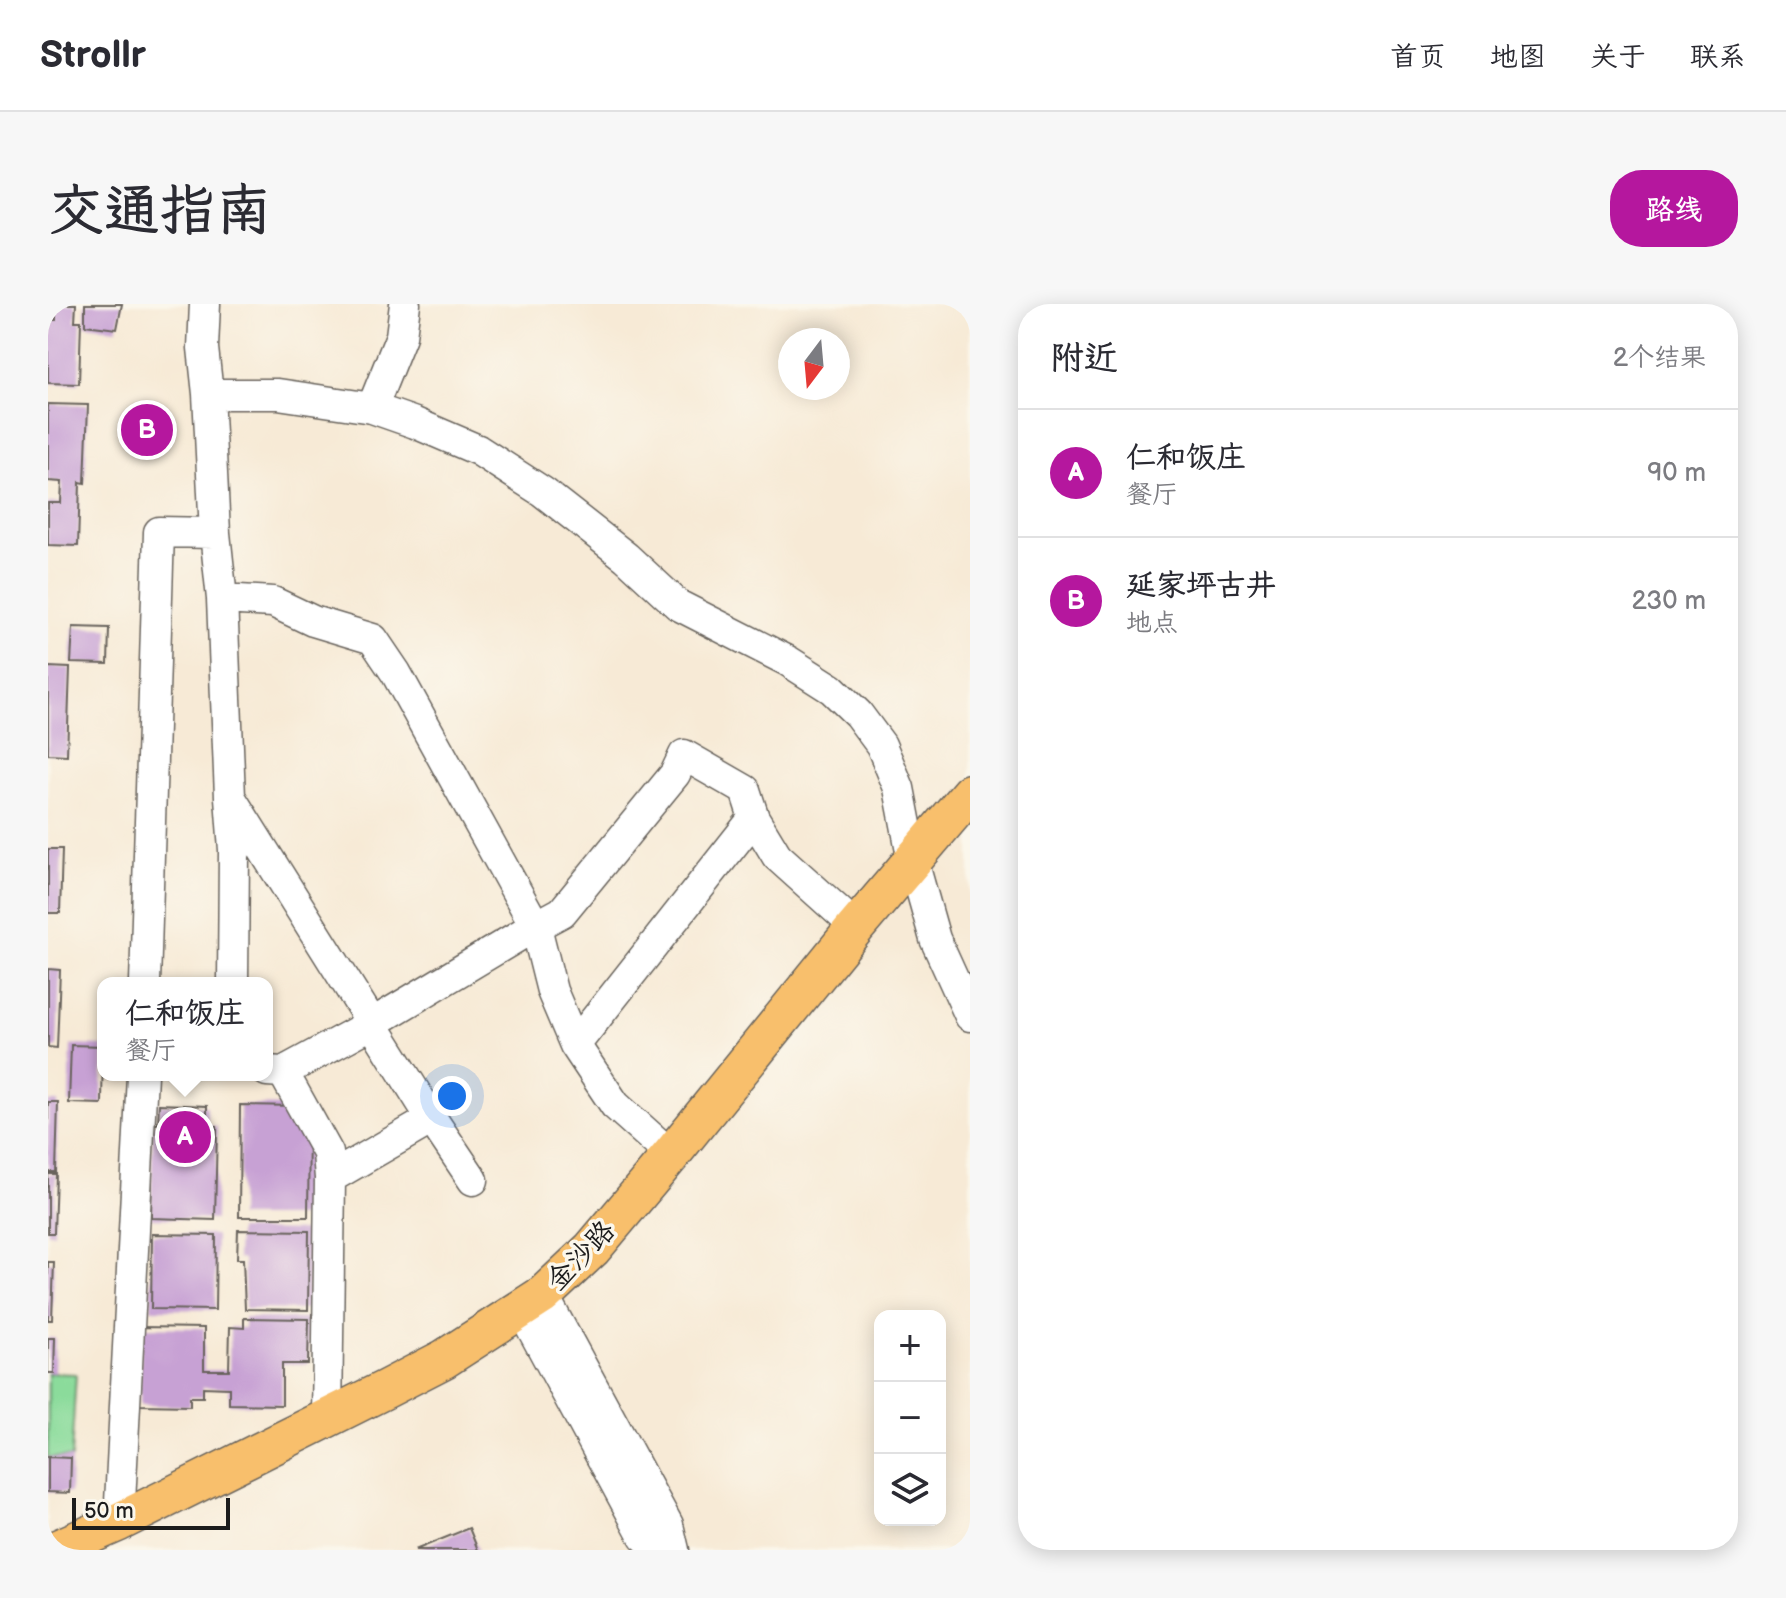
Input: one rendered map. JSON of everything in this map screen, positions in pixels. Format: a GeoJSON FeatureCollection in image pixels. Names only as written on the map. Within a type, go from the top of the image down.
{"type":"FeatureCollection","features":[{"type":"Feature","properties":{"kind":"main road","name":"金沙路"},"geometry":{"type":"LineString","coordinates":[[55,1550],[327,1420],[444,1359],[532,1302],[592,1249],[970,793]]}},
{"type":"Feature","properties":{"kind":"street"},"geometry":{"type":"LineString","coordinates":[[205,304],[203,348],[222,599],[234,850],[233,977]]}},
{"type":"Feature","properties":{"kind":"street"},"geometry":{"type":"LineString","coordinates":[[372,408],[401,336],[405,304]]}},
{"type":"Feature","properties":{"kind":"street"},"geometry":{"type":"LineString","coordinates":[[208,394],[278,394],[372,408],[478,450],[543,492],[626,557],[678,605],[788,661],[832,689],[858,714],[881,745],[899,788],[913,861],[935,939],[970,1016]]}},
{"type":"Feature","properties":{"kind":"street"},"geometry":{"type":"LineString","coordinates":[[145,977],[159,532],[215,533]]}},
{"type":"Feature","properties":{"kind":"street"},"geometry":{"type":"LineString","coordinates":[[222,599],[273,602],[313,621],[373,639],[396,673],[536,927],[552,991],[575,1045],[615,1105],[671,1155]]}},
{"type":"Feature","properties":{"kind":"street"},"geometry":{"type":"LineString","coordinates":[[327,1420],[328,1153],[275,1072],[373,1023],[562,912],[675,774],[684,755],[745,790],[754,818],[777,856],[856,927]]}},
{"type":"Feature","properties":{"kind":"street"},"geometry":{"type":"LineString","coordinates":[[230,797],[473,1180]]}},
{"type":"Feature","properties":{"kind":"street"},"geometry":{"type":"LineString","coordinates":[[575,1045],[754,818]]}},
{"type":"Feature","properties":{"kind":"street"},"geometry":{"type":"LineString","coordinates":[[119,1522],[142,1081]]}},
{"type":"Feature","properties":{"kind":"street"},"geometry":{"type":"LineString","coordinates":[[330,1178],[432,1119]]}},
{"type":"Feature","properties":{"kind":"street"},"geometry":{"type":"LineString","coordinates":[[532,1302],[644,1536],[661,1550]]}},
{"type":"Feature","properties":{"kind":"street"},"geometry":{"type":"LineString","coordinates":[[532,1302],[668,1525],[674,1550]]}},
{"type":"Feature","properties":{"kind":"green space"},"geometry":{"type":"Polygon","coordinates":[[[48,1373],[76,1374],[71,1458],[48,1457],[48,1373]]]}},
{"type":"Feature","properties":{"kind":"building"},"geometry":{"type":"Polygon","coordinates":[[[56,304],[76,304],[75,321],[81,321],[79,384],[48,383],[48,320],[56,320],[56,304]]]}},
{"type":"Feature","properties":{"kind":"building"},"geometry":{"type":"Polygon","coordinates":[[[85,304],[122,304],[117,329],[85,325],[85,304]]]}},
{"type":"Feature","properties":{"kind":"building"},"geometry":{"type":"Polygon","coordinates":[[[48,404],[88,405],[85,483],[80,482],[78,546],[48,545],[48,503],[61,503],[62,482],[48,481],[48,404]]]}},
{"type":"Feature","properties":{"kind":"building"},"geometry":{"type":"Polygon","coordinates":[[[73,627],[109,628],[108,664],[71,663],[73,627]]]}},
{"type":"Feature","properties":{"kind":"building"},"geometry":{"type":"Polygon","coordinates":[[[48,667],[70,668],[67,755],[48,754],[48,667]]]}},
{"type":"Feature","properties":{"kind":"building"},"geometry":{"type":"Polygon","coordinates":[[[48,849],[62,849],[60,913],[48,913],[48,849]]]}},
{"type":"Feature","properties":{"kind":"building"},"geometry":{"type":"Polygon","coordinates":[[[48,969],[60,970],[57,1048],[48,1047],[48,969]]]}},
{"type":"Feature","properties":{"kind":"building"},"geometry":{"type":"Polygon","coordinates":[[[71,1045],[97,1046],[97,1081],[102,1081],[102,1104],[69,1103],[71,1045]]]}},
{"type":"Feature","properties":{"kind":"building"},"geometry":{"type":"Polygon","coordinates":[[[48,1102],[58,1102],[56,1172],[48,1172],[48,1102]]]}},
{"type":"Feature","properties":{"kind":"building"},"geometry":{"type":"Polygon","coordinates":[[[159,1104],[207,1106],[207,1126],[217,1126],[215,1220],[151,1218],[153,1124],[158,1124],[159,1104]]]}},
{"type":"Feature","properties":{"kind":"building"},"geometry":{"type":"Polygon","coordinates":[[[240,1105],[296,1106],[295,1125],[309,1126],[308,1217],[239,1217],[240,1105]]]}},
{"type":"Feature","properties":{"kind":"building"},"geometry":{"type":"Polygon","coordinates":[[[48,1174],[56,1174],[54,1233],[48,1233],[48,1174]]]}},
{"type":"Feature","properties":{"kind":"building"},"geometry":{"type":"Polygon","coordinates":[[[238,1230],[309,1231],[308,1310],[245,1309],[243,1259],[237,1259],[238,1230]]]}},
{"type":"Feature","properties":{"kind":"building"},"geometry":{"type":"Polygon","coordinates":[[[152,1234],[216,1235],[215,1310],[151,1309],[152,1234]]]}},
{"type":"Feature","properties":{"kind":"building"},"geometry":{"type":"Polygon","coordinates":[[[48,1262],[54,1262],[52,1320],[48,1320],[48,1262]]]}},
{"type":"Feature","properties":{"kind":"building"},"geometry":{"type":"Polygon","coordinates":[[[244,1318],[309,1319],[308,1364],[282,1364],[282,1405],[229,1404],[229,1388],[203,1387],[203,1397],[190,1397],[190,1406],[140,1405],[141,1327],[204,1328],[204,1370],[229,1370],[230,1327],[244,1328],[244,1318]]]}},
{"type":"Feature","properties":{"kind":"building"},"geometry":{"type":"Polygon","coordinates":[[[48,1338],[55,1338],[54,1373],[48,1373],[48,1338]]]}},
{"type":"Feature","properties":{"kind":"building"},"geometry":{"type":"Polygon","coordinates":[[[48,1457],[71,1458],[70,1493],[48,1492],[48,1457]]]}},
{"type":"Feature","properties":{"kind":"building"},"geometry":{"type":"Polygon","coordinates":[[[469,1528],[478,1550],[415,1550],[469,1528]]]}},
{"type":"Feature","properties":{"kind":"place","name":"延家坪古井"},"geometry":{"type":"Point","coordinates":[147,430]}},
{"type":"Feature","properties":{"kind":"place","name":"仁和饭庄"},"geometry":{"type":"Point","coordinates":[185,1137]}}]}
